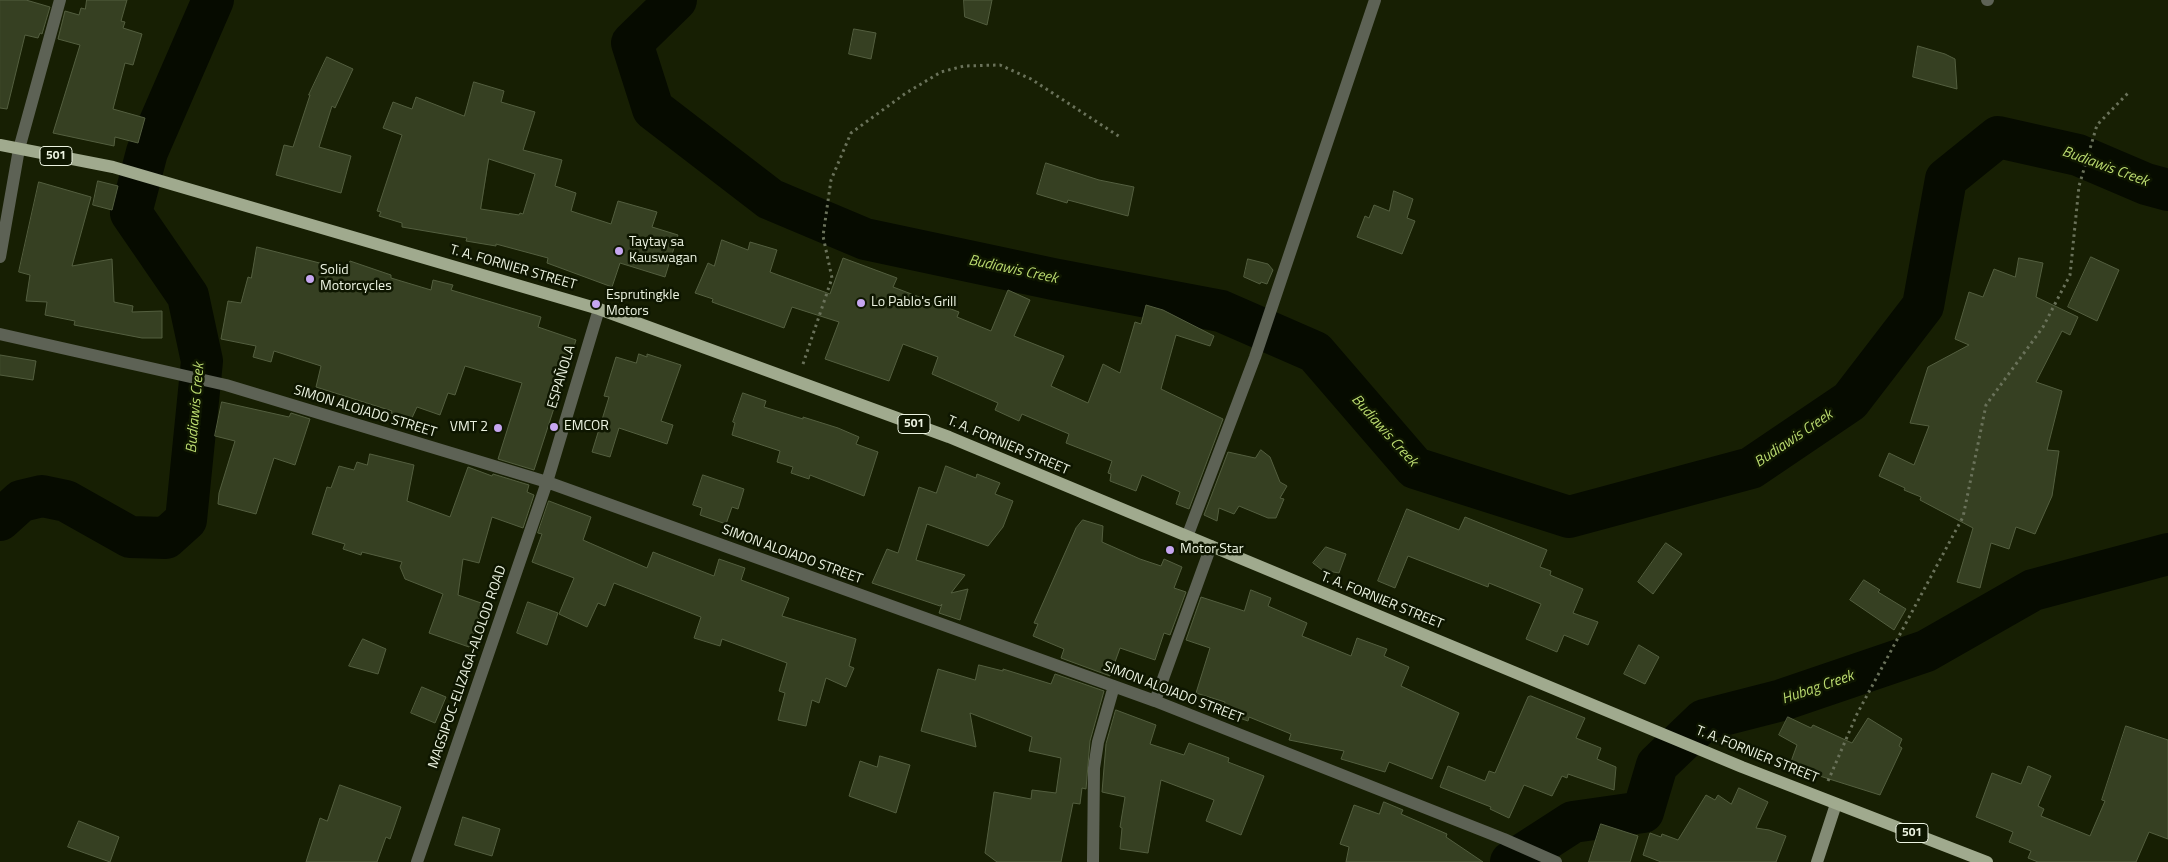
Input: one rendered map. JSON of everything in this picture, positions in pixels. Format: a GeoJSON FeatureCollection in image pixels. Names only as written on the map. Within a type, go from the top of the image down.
{"type":"FeatureCollection","features":[{"type":"Feature","properties":{"kind":"main road","name":"T. A. FORNIER STREET"},"geometry":{"type":"LineString","coordinates":[[0,145],[113,167],[598,309],[949,436],[1742,767],[1836,804]]}},
{"type":"Feature","properties":{"kind":"main road","name":"501"},"geometry":{"type":"LineString","coordinates":[[1836,804],[1986,862]]}},
{"type":"Feature","properties":{"kind":"street"},"geometry":{"type":"LineString","coordinates":[[0,257],[19,148],[60,0]]}},
{"type":"Feature","properties":{"kind":"street"},"geometry":{"type":"LineString","coordinates":[[1187,536],[1255,357],[1375,0]]}},
{"type":"Feature","properties":{"kind":"street","name":"ESPAÑOLA"},"geometry":{"type":"LineString","coordinates":[[547,482],[598,309]]}},
{"type":"Feature","properties":{"kind":"street","name":"SIMON ALOJADO STREET"},"geometry":{"type":"LineString","coordinates":[[0,334],[226,385],[547,482],[1155,701],[1504,838],[1556,862]]}},
{"type":"Feature","properties":{"kind":"street","name":"MAGSIPOC-ELIZAGA-ALOLOD ROAD"},"geometry":{"type":"LineString","coordinates":[[417,862],[547,482]]}},
{"type":"Feature","properties":{"kind":"street"},"geometry":{"type":"LineString","coordinates":[[1155,701],[1211,546]]}},
{"type":"Feature","properties":{"kind":"street"},"geometry":{"type":"LineString","coordinates":[[1093,862],[1094,768],[1098,742],[1114,686]]}},
{"type":"Feature","properties":{"kind":"street"},"geometry":{"type":"LineString","coordinates":[[1816,862],[1836,804]]}},
{"type":"Feature","properties":{"kind":"path"},"geometry":{"type":"LineString","coordinates":[[798,381],[832,278],[823,236],[831,180],[851,133],[906,93],[941,72],[964,66],[1000,65],[1031,79],[1120,137]]}},
{"type":"Feature","properties":{"kind":"path"},"geometry":{"type":"LineString","coordinates":[[1821,798],[1857,714],[1963,517],[1986,405],[2043,327],[2070,274],[2080,186],[2097,125],[2130,91]]}},
{"type":"Feature","properties":{"kind":"building"},"geometry":{"type":"Polygon","coordinates":[[[0,0],[26,0],[50,7],[42,34],[40,33],[38,38],[25,35],[7,109],[0,108],[0,0]]]}},
{"type":"Feature","properties":{"kind":"building"},"geometry":{"type":"Polygon","coordinates":[[[87,0],[127,0],[121,21],[125,22],[123,28],[142,34],[133,65],[125,63],[113,109],[145,118],[138,143],[115,137],[114,146],[53,133],[80,45],[58,39],[65,11],[79,15],[81,8],[85,9],[87,0]]]}},
{"type":"Feature","properties":{"kind":"building"},"geometry":{"type":"Polygon","coordinates":[[[964,0],[992,0],[987,25],[965,17],[964,0]]]}},
{"type":"Feature","properties":{"kind":"building"},"geometry":{"type":"Polygon","coordinates":[[[854,29],[876,33],[871,59],[849,54],[854,29]]]}},
{"type":"Feature","properties":{"kind":"building"},"geometry":{"type":"Polygon","coordinates":[[[1918,46],[1955,59],[1957,89],[1913,77],[1918,46]]]}},
{"type":"Feature","properties":{"kind":"building"},"geometry":{"type":"Polygon","coordinates":[[[327,57],[353,69],[335,108],[332,106],[319,147],[351,156],[341,193],[276,175],[284,145],[293,147],[309,95],[327,57]]]}},
{"type":"Feature","properties":{"kind":"building"},"geometry":{"type":"Polygon","coordinates":[[[474,82],[504,91],[501,102],[535,112],[523,150],[562,160],[555,186],[576,193],[571,211],[611,224],[618,201],[657,212],[652,227],[678,235],[665,277],[620,263],[612,287],[547,263],[548,258],[496,244],[496,246],[466,241],[467,238],[402,227],[402,223],[379,216],[381,212],[377,211],[402,135],[383,128],[393,102],[412,109],[416,97],[464,116],[474,82]],[[489,159],[481,209],[523,214],[535,174],[489,159]]]}},
{"type":"Feature","properties":{"kind":"building"},"geometry":{"type":"Polygon","coordinates":[[[1046,163],[1099,180],[1134,187],[1128,216],[1068,200],[1067,203],[1037,194],[1046,163]]]}},
{"type":"Feature","properties":{"kind":"building"},"geometry":{"type":"Polygon","coordinates":[[[98,181],[118,186],[112,210],[93,205],[98,181]]]}},
{"type":"Feature","properties":{"kind":"building"},"geometry":{"type":"Polygon","coordinates":[[[39,182],[91,197],[72,266],[112,259],[114,302],[133,306],[132,312],[162,311],[162,338],[142,338],[74,325],[75,321],[45,315],[47,302],[26,301],[30,275],[19,272],[39,182]]]}},
{"type":"Feature","properties":{"kind":"building"},"geometry":{"type":"Polygon","coordinates":[[[1394,191],[1413,199],[1407,218],[1415,221],[1402,254],[1357,237],[1365,216],[1369,218],[1374,205],[1389,211],[1394,191]]]}},
{"type":"Feature","properties":{"kind":"building"},"geometry":{"type":"Polygon","coordinates":[[[722,240],[748,250],[750,242],[777,250],[770,272],[830,294],[843,258],[897,278],[893,287],[959,312],[957,317],[991,331],[1008,290],[1030,300],[1014,336],[1064,356],[1051,386],[1088,403],[1103,364],[1120,373],[1135,322],[1141,324],[1146,305],[1163,310],[1214,336],[1210,346],[1176,335],[1161,389],[1223,419],[1189,509],[1176,504],[1180,492],[1142,475],[1136,491],[1110,481],[1111,474],[1108,473],[1112,461],[1066,443],[1069,434],[1022,414],[1019,421],[995,410],[998,403],[932,374],[938,357],[903,344],[889,381],[825,359],[839,322],[792,307],[784,328],[712,302],[713,299],[695,293],[708,263],[714,266],[722,240]]]}},
{"type":"Feature","properties":{"kind":"building"},"geometry":{"type":"Polygon","coordinates":[[[257,247],[347,270],[350,261],[391,275],[391,278],[431,290],[433,280],[453,285],[451,290],[541,317],[538,327],[576,340],[534,470],[498,459],[522,383],[465,366],[455,395],[448,393],[440,415],[417,407],[411,420],[391,413],[392,411],[316,387],[321,366],[274,351],[271,362],[253,357],[256,346],[221,339],[228,301],[241,303],[248,277],[251,278],[257,247]]]}},
{"type":"Feature","properties":{"kind":"building"},"geometry":{"type":"Polygon","coordinates":[[[2091,257],[2119,270],[2097,321],[2068,307],[2091,257]]]}},
{"type":"Feature","properties":{"kind":"building"},"geometry":{"type":"Polygon","coordinates":[[[2019,258],[2043,263],[2036,297],[2078,317],[2070,335],[2062,331],[2036,382],[2062,391],[2047,450],[2059,451],[2052,496],[2035,534],[2016,527],[2009,549],[1991,543],[1980,588],[1957,582],[1973,528],[1920,500],[1921,497],[1904,490],[1905,488],[1879,476],[1889,453],[1914,465],[1929,426],[1910,423],[1928,367],[1969,345],[1955,339],[1969,292],[1983,297],[1994,269],[2015,277],[2019,258]]]}},
{"type":"Feature","properties":{"kind":"building"},"geometry":{"type":"Polygon","coordinates":[[[1248,259],[1268,264],[1273,270],[1267,284],[1261,282],[1260,284],[1244,277],[1248,259]]]}},
{"type":"Feature","properties":{"kind":"building"},"geometry":{"type":"Polygon","coordinates":[[[639,354],[647,357],[647,354],[681,365],[661,421],[673,425],[667,444],[619,428],[610,457],[592,452],[609,397],[604,396],[616,357],[636,363],[639,354]]]}},
{"type":"Feature","properties":{"kind":"building"},"geometry":{"type":"Polygon","coordinates":[[[0,355],[36,361],[33,380],[0,375],[0,355]]]}},
{"type":"Feature","properties":{"kind":"building"},"geometry":{"type":"Polygon","coordinates":[[[743,393],[766,401],[764,407],[838,428],[859,437],[856,444],[878,452],[864,496],[810,475],[809,479],[791,473],[793,467],[777,462],[780,451],[732,435],[735,423],[733,422],[743,393]]]}},
{"type":"Feature","properties":{"kind":"building"},"geometry":{"type":"Polygon","coordinates":[[[222,402],[289,417],[291,413],[310,419],[295,465],[274,458],[256,514],[218,504],[219,493],[235,441],[215,436],[222,402]]]}},
{"type":"Feature","properties":{"kind":"building"},"geometry":{"type":"Polygon","coordinates":[[[1261,450],[1270,457],[1280,482],[1287,486],[1280,498],[1284,499],[1276,518],[1268,518],[1239,506],[1234,514],[1219,508],[1217,521],[1204,515],[1228,452],[1255,458],[1261,450]]]}},
{"type":"Feature","properties":{"kind":"building"},"geometry":{"type":"Polygon","coordinates":[[[370,454],[414,465],[407,501],[450,517],[468,467],[492,476],[493,474],[529,485],[527,492],[534,495],[523,528],[492,517],[479,563],[463,559],[458,595],[484,604],[469,647],[429,633],[443,594],[405,579],[400,567],[402,562],[362,552],[361,555],[343,549],[345,544],[312,534],[327,487],[331,488],[339,466],[354,470],[357,462],[367,465],[370,454]]]}},
{"type":"Feature","properties":{"kind":"building"},"geometry":{"type":"Polygon","coordinates":[[[946,466],[976,478],[977,474],[1000,483],[995,494],[1013,501],[1003,527],[988,546],[927,524],[916,560],[965,575],[951,593],[968,589],[960,620],[939,613],[942,604],[940,606],[872,583],[887,549],[898,553],[919,487],[936,493],[946,466]]]}},
{"type":"Feature","properties":{"kind":"building"},"geometry":{"type":"Polygon","coordinates":[[[703,475],[744,489],[738,509],[732,507],[726,524],[700,515],[702,508],[693,505],[703,475]]]}},
{"type":"Feature","properties":{"kind":"building"},"geometry":{"type":"Polygon","coordinates":[[[549,501],[591,517],[583,540],[647,568],[653,552],[714,576],[719,559],[745,568],[741,580],[789,598],[782,616],[856,639],[849,666],[854,668],[846,687],[826,678],[819,703],[812,700],[806,726],[778,720],[785,693],[779,691],[787,663],[722,639],[720,646],[694,638],[701,617],[614,583],[605,606],[598,603],[587,627],[559,614],[574,578],[532,562],[542,534],[538,533],[549,501]]]}},
{"type":"Feature","properties":{"kind":"building"},"geometry":{"type":"Polygon","coordinates":[[[1407,509],[1459,530],[1465,517],[1547,550],[1540,567],[1551,571],[1550,575],[1583,589],[1573,613],[1598,622],[1588,645],[1564,635],[1557,652],[1526,639],[1541,604],[1489,583],[1488,587],[1408,556],[1395,588],[1378,581],[1407,509]]]}},
{"type":"Feature","properties":{"kind":"building"},"geometry":{"type":"Polygon","coordinates":[[[1083,520],[1103,526],[1102,542],[1161,566],[1164,559],[1182,567],[1174,588],[1186,592],[1170,635],[1164,633],[1155,660],[1120,648],[1110,676],[1061,658],[1064,649],[1033,636],[1038,624],[1034,623],[1076,528],[1083,520]]]}},
{"type":"Feature","properties":{"kind":"building"},"geometry":{"type":"Polygon","coordinates":[[[1666,543],[1682,554],[1653,594],[1638,582],[1666,543]]]}},
{"type":"Feature","properties":{"kind":"building"},"geometry":{"type":"Polygon","coordinates":[[[1326,547],[1346,554],[1339,573],[1322,570],[1313,563],[1326,547]]]}},
{"type":"Feature","properties":{"kind":"building"},"geometry":{"type":"Polygon","coordinates":[[[1864,580],[1880,590],[1878,592],[1906,609],[1894,630],[1850,600],[1864,580]]]}},
{"type":"Feature","properties":{"kind":"building"},"geometry":{"type":"Polygon","coordinates":[[[1251,590],[1271,598],[1268,606],[1307,623],[1302,636],[1351,656],[1357,638],[1387,649],[1384,656],[1409,667],[1401,686],[1459,713],[1432,779],[1389,762],[1385,772],[1341,759],[1344,751],[1289,740],[1291,734],[1249,717],[1248,721],[1222,712],[1225,702],[1196,693],[1210,648],[1186,640],[1201,597],[1244,611],[1251,590]]]}},
{"type":"Feature","properties":{"kind":"building"},"geometry":{"type":"Polygon","coordinates":[[[528,602],[558,613],[547,645],[517,633],[528,602]]]}},
{"type":"Feature","properties":{"kind":"building"},"geometry":{"type":"Polygon","coordinates":[[[363,639],[386,649],[378,674],[349,666],[363,639]]]}},
{"type":"Feature","properties":{"kind":"building"},"geometry":{"type":"Polygon","coordinates":[[[1639,645],[1659,657],[1645,684],[1624,674],[1639,645]]]}},
{"type":"Feature","properties":{"kind":"building"},"geometry":{"type":"Polygon","coordinates":[[[979,665],[1003,671],[1003,669],[1051,684],[1055,674],[1104,691],[1090,741],[1086,789],[1082,788],[1080,804],[1073,803],[1061,862],[997,862],[985,853],[994,792],[1031,799],[1032,790],[1056,793],[1061,758],[1029,751],[1032,737],[970,713],[976,747],[921,731],[938,669],[975,680],[979,665]]]}},
{"type":"Feature","properties":{"kind":"building"},"geometry":{"type":"Polygon","coordinates":[[[422,687],[446,697],[435,723],[411,713],[422,687]]]}},
{"type":"Feature","properties":{"kind":"building"},"geometry":{"type":"Polygon","coordinates":[[[1531,696],[1585,718],[1576,738],[1601,748],[1597,759],[1616,767],[1614,790],[1568,774],[1567,778],[1562,776],[1552,796],[1524,785],[1509,818],[1490,809],[1491,807],[1440,787],[1448,766],[1485,781],[1489,771],[1495,773],[1528,697],[1531,696]]]}},
{"type":"Feature","properties":{"kind":"building"},"geometry":{"type":"Polygon","coordinates":[[[1116,710],[1156,725],[1150,744],[1184,755],[1189,743],[1229,758],[1228,762],[1264,776],[1241,835],[1206,821],[1214,800],[1161,780],[1148,853],[1120,849],[1122,828],[1120,827],[1125,797],[1102,792],[1106,744],[1116,710]]]}},
{"type":"Feature","properties":{"kind":"building"},"geometry":{"type":"Polygon","coordinates":[[[1788,717],[1811,728],[1813,725],[1852,743],[1868,718],[1902,739],[1899,746],[1902,748],[1880,795],[1807,772],[1806,775],[1789,767],[1797,745],[1779,735],[1788,717]]]}},
{"type":"Feature","properties":{"kind":"building"},"geometry":{"type":"Polygon","coordinates":[[[2126,726],[2168,740],[2168,839],[2149,832],[2136,862],[2038,862],[2028,858],[2031,851],[2009,842],[2013,832],[1976,817],[1992,773],[2021,784],[2028,766],[2051,776],[2038,806],[2044,809],[2041,816],[2090,836],[2105,801],[2102,800],[2126,726]]]}},
{"type":"Feature","properties":{"kind":"building"},"geometry":{"type":"Polygon","coordinates":[[[880,756],[910,765],[896,813],[849,796],[860,761],[877,767],[880,756]]]}},
{"type":"Feature","properties":{"kind":"building"},"geometry":{"type":"Polygon","coordinates":[[[340,785],[401,807],[390,839],[386,837],[377,862],[306,862],[320,818],[327,821],[340,785]]]}},
{"type":"Feature","properties":{"kind":"building"},"geometry":{"type":"Polygon","coordinates":[[[1739,788],[1768,802],[1756,828],[1786,836],[1776,862],[1661,862],[1643,855],[1650,833],[1661,837],[1662,834],[1678,840],[1706,795],[1715,800],[1718,795],[1731,804],[1739,788]]]}},
{"type":"Feature","properties":{"kind":"building"},"geometry":{"type":"Polygon","coordinates":[[[1384,802],[1403,810],[1401,814],[1447,834],[1446,837],[1483,862],[1346,862],[1349,847],[1340,844],[1354,805],[1379,814],[1384,802]]]}},
{"type":"Feature","properties":{"kind":"building"},"geometry":{"type":"Polygon","coordinates":[[[463,817],[500,829],[492,856],[455,845],[463,817]]]}},
{"type":"Feature","properties":{"kind":"building"},"geometry":{"type":"Polygon","coordinates":[[[79,821],[119,837],[110,862],[68,847],[79,821]]]}},
{"type":"Feature","properties":{"kind":"building"},"geometry":{"type":"Polygon","coordinates":[[[1601,824],[1638,836],[1630,862],[1589,862],[1601,824]]]}},
{"type":"Feature","properties":{"kind":"waterway","name":"Budiawis Creek"},"geometry":{"type":"LineString","coordinates":[[0,520],[21,501],[42,496],[66,501],[130,537],[166,538],[186,520],[202,361],[188,296],[131,213],[147,152],[213,0]]}},
{"type":"Feature","properties":{"kind":"waterway","name":"Budiawis Creek"},"geometry":{"type":"LineString","coordinates":[[676,0],[632,43],[653,109],[770,199],[865,239],[1053,279],[1221,311],[1315,352],[1415,468],[1569,517],[1751,468],[1850,401],[1923,306],[1946,179],[1998,137],[2078,155],[2146,184],[2168,190]]}},
{"type":"Feature","properties":{"kind":"waterway","name":"Hubag Creek"},"geometry":{"type":"LineString","coordinates":[[1511,862],[1573,822],[1643,812],[1657,765],[1704,720],[1782,700],[1926,651],[2033,590],[2168,554]]}},
{"type":"Feature","properties":{"kind":"place","name":"Taytay sa Kauswagan"},"geometry":{"type":"Point","coordinates":[619,251]}},
{"type":"Feature","properties":{"kind":"place","name":"Solid Motorcycles"},"geometry":{"type":"Point","coordinates":[310,279]}},
{"type":"Feature","properties":{"kind":"place","name":"Lo Pablo's Grill"},"geometry":{"type":"Point","coordinates":[861,303]}},
{"type":"Feature","properties":{"kind":"place","name":"Esprutingkle Motors"},"geometry":{"type":"Point","coordinates":[596,304]}},
{"type":"Feature","properties":{"kind":"place","name":"EMCOR"},"geometry":{"type":"Point","coordinates":[554,427]}},
{"type":"Feature","properties":{"kind":"place","name":"VMT 2"},"geometry":{"type":"Point","coordinates":[498,428]}},
{"type":"Feature","properties":{"kind":"place","name":"Motor Star"},"geometry":{"type":"Point","coordinates":[1170,550]}}]}
